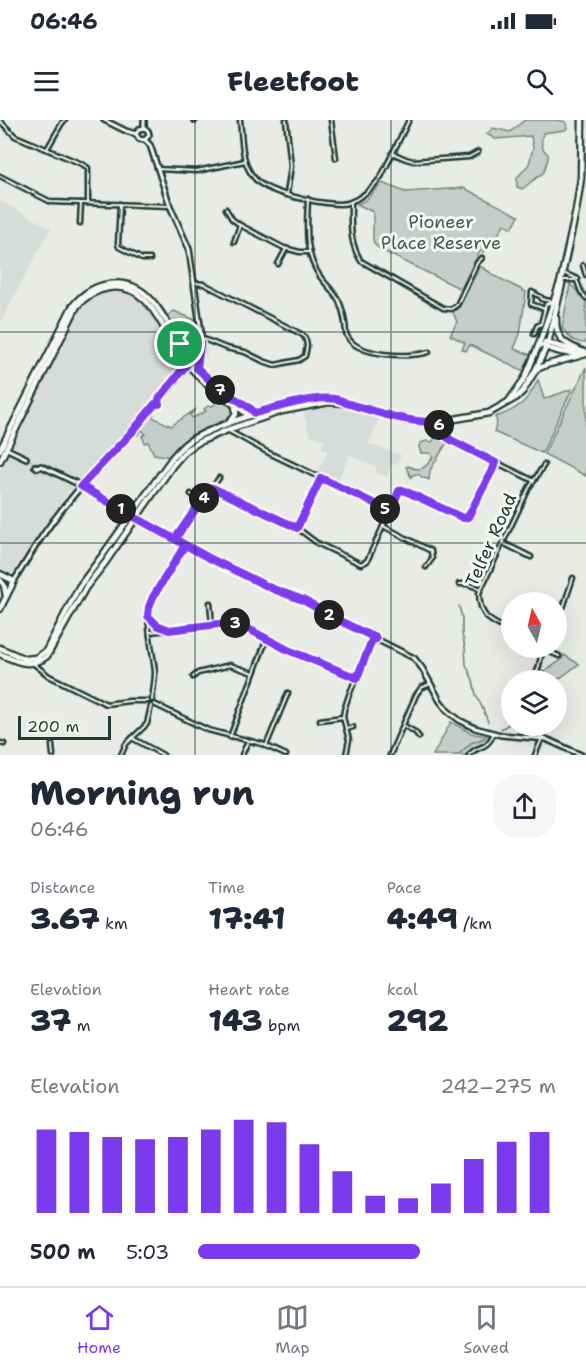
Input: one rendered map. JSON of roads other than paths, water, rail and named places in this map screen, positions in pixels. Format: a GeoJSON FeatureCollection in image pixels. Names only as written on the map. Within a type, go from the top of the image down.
{"type":"FeatureCollection","features":[{"type":"Feature","properties":{"kind":"main road"},"geometry":{"type":"LineString","coordinates":[[507,403],[525,378],[562,284],[561,279],[579,195],[582,120]]}},
{"type":"Feature","properties":{"kind":"main road"},"geometry":{"type":"LineString","coordinates":[[0,461],[2,448],[72,307],[78,299],[93,288],[105,284],[129,285],[144,292],[154,302],[180,344],[188,362],[220,390],[248,406],[256,416]]}},
{"type":"Feature","properties":{"kind":"main road"},"geometry":{"type":"LineString","coordinates":[[2,448],[81,301],[97,291],[113,287],[132,291],[144,299],[188,362],[218,392],[250,418]]}},
{"type":"Feature","properties":{"kind":"main road"},"geometry":{"type":"LineString","coordinates":[[168,468],[172,458],[188,442],[256,416],[318,399],[338,399],[404,420],[421,422],[438,422],[486,414],[518,397],[523,391],[547,345],[554,305]]}},
{"type":"Feature","properties":{"kind":"main road"},"geometry":{"type":"LineString","coordinates":[[554,305],[556,326],[561,338],[573,348],[586,354]]}},
{"type":"Feature","properties":{"kind":"main road"},"geometry":{"type":"LineString","coordinates":[[180,344],[188,350],[193,350],[200,340]]}},
{"type":"Feature","properties":{"kind":"main road"},"geometry":{"type":"LineString","coordinates":[[197,368],[200,340]]}},
{"type":"Feature","properties":{"kind":"main road"},"geometry":{"type":"LineString","coordinates":[[540,342],[586,354]]}},
{"type":"Feature","properties":{"kind":"main road"},"geometry":{"type":"LineString","coordinates":[[535,371],[541,366],[586,354]]}},
{"type":"Feature","properties":{"kind":"main road"},"geometry":{"type":"LineString","coordinates":[[0,651],[24,663],[37,661],[46,651],[71,607],[105,563],[168,468],[192,445],[225,428],[236,414],[235,405]]}},
{"type":"Feature","properties":{"kind":"main road"},"geometry":{"type":"LineString","coordinates":[[0,577],[14,582],[0,609]]}},
{"type":"Feature","properties":{"kind":"main road"},"geometry":{"type":"LineString","coordinates":[[0,577],[5,587],[6,598]]}},
{"type":"Feature","properties":{"kind":"main road"},"geometry":{"type":"LineString","coordinates":[[0,651],[37,661]]}},
{"type":"Feature","properties":{"kind":"street"},"geometry":{"type":"LineString","coordinates":[[47,149],[65,120]]}},
{"type":"Feature","properties":{"kind":"street"},"geometry":{"type":"LineString","coordinates":[[14,582],[69,500],[155,404],[159,404],[159,399],[188,362],[200,340],[195,283],[187,244],[170,206],[150,145],[136,134],[104,120]]}},
{"type":"Feature","properties":{"kind":"street"},"geometry":{"type":"LineString","coordinates":[[144,120],[144,128],[149,133],[145,140]]}},
{"type":"Feature","properties":{"kind":"street"},"geometry":{"type":"LineString","coordinates":[[240,120],[245,161],[251,174],[262,185],[269,189],[327,204],[351,202],[372,188],[381,177],[409,120]]}},
{"type":"Feature","properties":{"kind":"street"},"geometry":{"type":"LineString","coordinates":[[286,120],[291,166],[287,194]]}},
{"type":"Feature","properties":{"kind":"street"},"geometry":{"type":"LineString","coordinates":[[331,120],[336,158]]}},
{"type":"Feature","properties":{"kind":"street"},"geometry":{"type":"LineString","coordinates":[[0,121],[15,136],[88,168],[88,203]]}},
{"type":"Feature","properties":{"kind":"street"},"geometry":{"type":"LineString","coordinates":[[136,134],[139,129],[144,128]]}},
{"type":"Feature","properties":{"kind":"street"},"geometry":{"type":"LineString","coordinates":[[392,153],[413,161],[469,157],[478,152]]}},
{"type":"Feature","properties":{"kind":"street"},"geometry":{"type":"LineString","coordinates":[[158,169],[197,171],[245,161]]}},
{"type":"Feature","properties":{"kind":"street"},"geometry":{"type":"LineString","coordinates":[[0,176],[51,202],[170,206]]}},
{"type":"Feature","properties":{"kind":"street"},"geometry":{"type":"LineString","coordinates":[[308,199],[307,224],[312,263],[342,307],[348,338],[368,351],[388,354],[429,352]]}},
{"type":"Feature","properties":{"kind":"street"},"geometry":{"type":"LineString","coordinates":[[351,202],[351,238],[354,251],[361,261],[443,308],[451,309],[457,305],[477,263],[482,258]]}},
{"type":"Feature","properties":{"kind":"street"},"geometry":{"type":"LineString","coordinates":[[80,223],[81,203]]}},
{"type":"Feature","properties":{"kind":"street"},"geometry":{"type":"LineString","coordinates":[[120,204],[119,247],[142,259],[150,259]]}},
{"type":"Feature","properties":{"kind":"street"},"geometry":{"type":"LineString","coordinates":[[226,209],[232,219],[240,225],[286,249],[309,252]]}},
{"type":"Feature","properties":{"kind":"street"},"geometry":{"type":"LineString","coordinates":[[234,242],[240,225]]}},
{"type":"Feature","properties":{"kind":"street"},"geometry":{"type":"LineString","coordinates":[[278,264],[286,249]]}},
{"type":"Feature","properties":{"kind":"street"},"geometry":{"type":"LineString","coordinates":[[561,279],[576,280],[586,275],[583,265]]}},
{"type":"Feature","properties":{"kind":"street"},"geometry":{"type":"LineString","coordinates":[[563,273],[576,280],[586,298]]}},
{"type":"Feature","properties":{"kind":"street"},"geometry":{"type":"LineString","coordinates":[[195,283],[204,284],[303,335],[307,351],[305,356],[299,360],[275,365],[245,352],[200,340]]}},
{"type":"Feature","properties":{"kind":"street"},"geometry":{"type":"LineString","coordinates":[[545,309],[531,304],[532,292],[542,300],[554,305]]}},
{"type":"Feature","properties":{"kind":"street"},"geometry":{"type":"LineString","coordinates":[[534,334],[537,326],[541,324],[547,303],[554,305]]}},
{"type":"Feature","properties":{"kind":"street","name":"Telfer Road"},"geometry":{"type":"LineString","coordinates":[[438,422],[442,433],[451,440],[534,481]]}},
{"type":"Feature","properties":{"kind":"street"},"geometry":{"type":"LineString","coordinates":[[225,428],[234,435],[390,511]]}},
{"type":"Feature","properties":{"kind":"street"},"geometry":{"type":"LineString","coordinates":[[2,448],[26,458]]}},
{"type":"Feature","properties":{"kind":"street"},"geometry":{"type":"LineString","coordinates":[[213,488],[297,528],[310,539],[362,564],[367,561],[398,493],[402,490],[406,491],[463,518],[468,517],[496,463]]}},
{"type":"Feature","properties":{"kind":"street"},"geometry":{"type":"LineString","coordinates":[[35,466],[39,468],[41,464],[209,558],[273,589],[303,600],[373,639],[402,650],[414,658],[422,668],[444,707],[454,717],[475,728],[494,734],[542,738],[581,755]]}},
{"type":"Feature","properties":{"kind":"street","name":"Telfer Road"},"geometry":{"type":"LineString","coordinates":[[501,626],[483,614],[479,593],[544,465]]}},
{"type":"Feature","properties":{"kind":"street"},"geometry":{"type":"LineString","coordinates":[[175,539],[219,478]]}},
{"type":"Feature","properties":{"kind":"street"},"geometry":{"type":"LineString","coordinates":[[297,528],[321,478]]}},
{"type":"Feature","properties":{"kind":"street"},"geometry":{"type":"LineString","coordinates":[[191,494],[201,501]]}},
{"type":"Feature","properties":{"kind":"street"},"geometry":{"type":"LineString","coordinates":[[382,526],[431,551],[433,556],[426,567]]}},
{"type":"Feature","properties":{"kind":"street"},"geometry":{"type":"LineString","coordinates":[[504,543],[531,557]]}},
{"type":"Feature","properties":{"kind":"street"},"geometry":{"type":"LineString","coordinates":[[185,545],[150,602],[148,616],[155,674],[148,704],[202,727],[266,746],[286,755]]}},
{"type":"Feature","properties":{"kind":"street"},"geometry":{"type":"LineString","coordinates":[[567,596],[573,578]]}},
{"type":"Feature","properties":{"kind":"street"},"geometry":{"type":"LineString","coordinates":[[459,584],[464,583],[481,589]]}},
{"type":"Feature","properties":{"kind":"street"},"geometry":{"type":"LineString","coordinates":[[210,603],[212,624]]}},
{"type":"Feature","properties":{"kind":"street"},"geometry":{"type":"LineString","coordinates":[[148,616],[157,625],[169,630]]}},
{"type":"Feature","properties":{"kind":"street"},"geometry":{"type":"LineString","coordinates":[[150,632],[234,623],[250,628],[288,650],[357,678]]}},
{"type":"Feature","properties":{"kind":"street"},"geometry":{"type":"LineString","coordinates":[[230,737],[267,638]]}},
{"type":"Feature","properties":{"kind":"street"},"geometry":{"type":"LineString","coordinates":[[346,755],[349,740],[343,717],[346,701],[373,639]]}},
{"type":"Feature","properties":{"kind":"street"},"geometry":{"type":"LineString","coordinates":[[37,661],[42,670]]}},
{"type":"Feature","properties":{"kind":"street"},"geometry":{"type":"LineString","coordinates":[[37,661],[49,676],[106,704],[150,701]]}},
{"type":"Feature","properties":{"kind":"street"},"geometry":{"type":"LineString","coordinates":[[193,677],[198,673],[230,665],[253,674]]}},
{"type":"Feature","properties":{"kind":"street"},"geometry":{"type":"LineString","coordinates":[[390,755],[419,691],[430,684]]}},
{"type":"Feature","properties":{"kind":"street"},"geometry":{"type":"LineString","coordinates":[[266,746],[288,693]]}},
{"type":"Feature","properties":{"kind":"street"},"geometry":{"type":"LineString","coordinates":[[121,755],[126,744],[147,724],[152,705]]}},
{"type":"Feature","properties":{"kind":"street"},"geometry":{"type":"LineString","coordinates":[[320,720],[343,717]]}},
{"type":"Feature","properties":{"kind":"street"},"geometry":{"type":"LineString","coordinates":[[403,726],[416,732],[419,737]]}},
{"type":"Feature","properties":{"kind":"street"},"geometry":{"type":"LineString","coordinates":[[347,729],[353,727]]}},
{"type":"Feature","properties":{"kind":"street"},"geometry":{"type":"LineString","coordinates":[[469,755],[489,744],[494,734]]}},
{"type":"Feature","properties":{"kind":"street"},"geometry":{"type":"LineString","coordinates":[[132,738],[163,755]]}},
{"type":"Feature","properties":{"kind":"street"},"geometry":{"type":"LineString","coordinates":[[535,755],[542,738]]}},
{"type":"Feature","properties":{"kind":"street"},"geometry":{"type":"LineString","coordinates":[[242,755],[248,741]]}},
{"type":"Feature","properties":{"kind":"street"},"geometry":{"type":"LineString","coordinates":[[52,745],[53,755]]}},
{"type":"Feature","properties":{"kind":"waterway"},"geometry":{"type":"LineString","coordinates":[[459,606],[466,665],[488,722]]}},
{"type":"Feature","properties":{"kind":"waterway"},"geometry":{"type":"LineString","coordinates":[[458,755],[471,743],[485,738]]}},
{"type":"Feature","properties":{"kind":"tunnel"},"geometry":{"type":"LineString","coordinates":[[26,458],[35,463]]}},
{"type":"Feature","properties":{"kind":"park label","name":"Pioneer Place Reserve"},"geometry":{"type":"Point","coordinates":[441,232]}}]}
